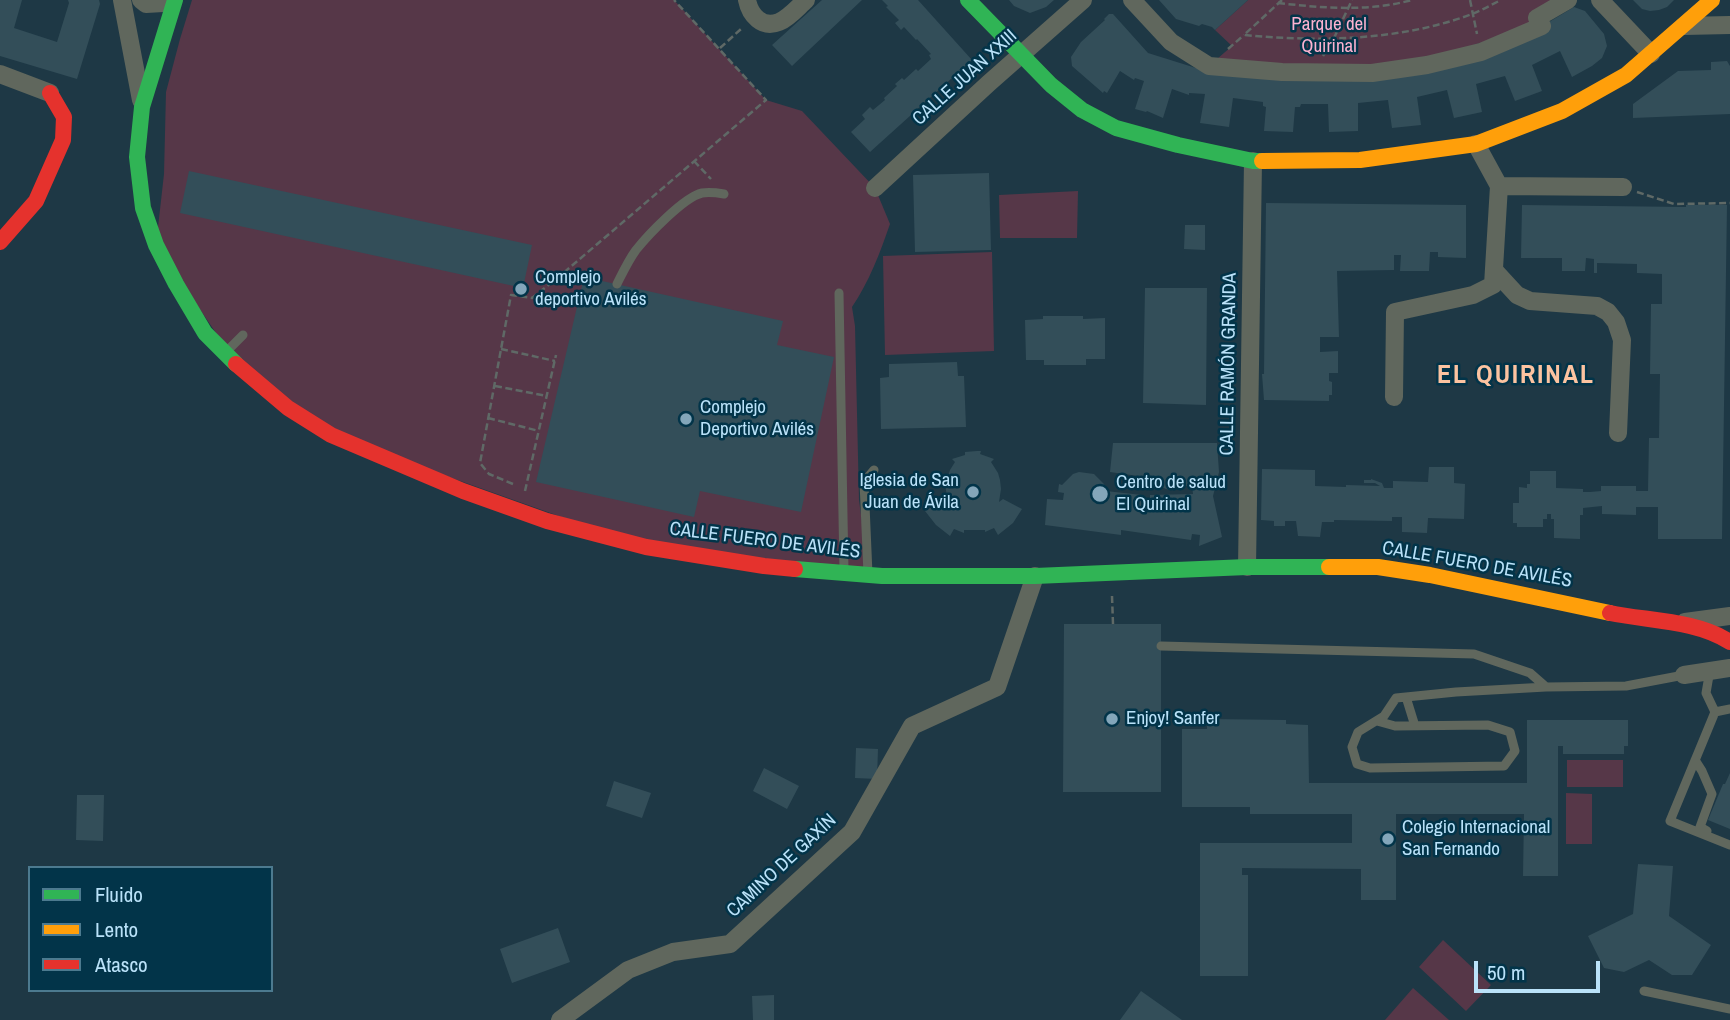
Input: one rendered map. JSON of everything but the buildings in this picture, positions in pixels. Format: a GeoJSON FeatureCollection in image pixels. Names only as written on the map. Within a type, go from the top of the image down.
{"type":"FeatureCollection","features":[{"type":"Feature","properties":{"kind":"street"},"geometry":{"type":"LineString","coordinates":[[122,0],[142,107]]}},
{"type":"Feature","properties":{"kind":"street"},"geometry":{"type":"LineString","coordinates":[[141,0],[146,4],[163,3],[166,0]]}},
{"type":"Feature","properties":{"kind":"street","name":"CALLE FUERO DE AVILÉS"},"geometry":{"type":"LineString","coordinates":[[176,0],[142,107],[137,158],[143,208],[156,246],[176,284],[205,332],[242,371],[288,408],[331,435],[463,491],[547,521],[646,547],[764,566],[869,575],[1035,576],[1247,567],[1378,566],[1636,618],[1682,623],[1730,642]]}},
{"type":"Feature","properties":{"kind":"street"},"geometry":{"type":"LineString","coordinates":[[747,0],[748,9],[754,17],[772,24],[781,22],[806,0]]}},
{"type":"Feature","properties":{"kind":"street"},"geometry":{"type":"LineString","coordinates":[[968,0],[1051,85],[1082,110],[1116,128],[1253,162],[1360,160],[1476,144],[1562,111],[1626,75],[1712,0]]}},
{"type":"Feature","properties":{"kind":"street","name":"CALLE JUAN XXIII"},"geometry":{"type":"LineString","coordinates":[[875,188],[1083,0]]}},
{"type":"Feature","properties":{"kind":"street"},"geometry":{"type":"LineString","coordinates":[[1132,0],[1171,42],[1209,66],[1312,73],[1383,71],[1427,65],[1481,52],[1542,26],[1537,18],[1568,0]]}},
{"type":"Feature","properties":{"kind":"street"},"geometry":{"type":"LineString","coordinates":[[1600,0],[1651,54]]}},
{"type":"Feature","properties":{"kind":"street"},"geometry":{"type":"LineString","coordinates":[[1684,26],[1730,24]]}},
{"type":"Feature","properties":{"kind":"street"},"geometry":{"type":"LineString","coordinates":[[0,74],[50,93],[64,117],[63,140],[36,201],[0,242]]}},
{"type":"Feature","properties":{"kind":"street"},"geometry":{"type":"LineString","coordinates":[[1394,397],[1395,312],[1473,295],[1493,285],[1499,186],[1476,144]]}},
{"type":"Feature","properties":{"kind":"street","name":"CALLE RAMÓN GRANDA"},"geometry":{"type":"LineString","coordinates":[[1247,567],[1253,162]]}},
{"type":"Feature","properties":{"kind":"street"},"geometry":{"type":"LineString","coordinates":[[1499,186],[1623,187]]}},
{"type":"Feature","properties":{"kind":"street"},"geometry":{"type":"LineString","coordinates":[[1494,270],[1517,295],[1530,301],[1597,306],[1608,312],[1616,322],[1622,340],[1618,433]]}},
{"type":"Feature","properties":{"kind":"street","name":"CAMINO DE GAXÍN"},"geometry":{"type":"LineString","coordinates":[[560,1020],[628,970],[673,952],[730,944],[852,832],[912,726],[998,687],[1035,576]]}},
{"type":"Feature","properties":{"kind":"street","name":"CALLE FUERO DE AVILÉS"},"geometry":{"type":"LineString","coordinates":[[1682,623],[1730,615]]}},
{"type":"Feature","properties":{"kind":"street"},"geometry":{"type":"LineString","coordinates":[[1684,675],[1730,668]]}},
{"type":"Feature","properties":{"kind":"lane"},"geometry":{"type":"LineString","coordinates":[[617,284],[636,250],[688,199],[704,193],[724,194]]}},
{"type":"Feature","properties":{"kind":"lane"},"geometry":{"type":"LineString","coordinates":[[839,293],[844,573]]}},
{"type":"Feature","properties":{"kind":"lane"},"geometry":{"type":"LineString","coordinates":[[225,353],[243,335]]}},
{"type":"Feature","properties":{"kind":"lane"},"geometry":{"type":"LineString","coordinates":[[869,575],[864,482],[874,470]]}},
{"type":"Feature","properties":{"kind":"lane"},"geometry":{"type":"LineString","coordinates":[[1161,646],[1474,654],[1530,673],[1546,687]]}},
{"type":"Feature","properties":{"kind":"lane"},"geometry":{"type":"LineString","coordinates":[[1710,670],[1706,692],[1715,712],[1670,821],[1730,845]]}},
{"type":"Feature","properties":{"kind":"lane"},"geometry":{"type":"LineString","coordinates":[[1377,721],[1395,726],[1488,725],[1510,732],[1515,751],[1504,766],[1370,768],[1357,764],[1352,747],[1359,733],[1384,716],[1396,698],[1546,687],[1626,686],[1684,675]]}},
{"type":"Feature","properties":{"kind":"lane"},"geometry":{"type":"LineString","coordinates":[[1406,697],[1415,726]]}},
{"type":"Feature","properties":{"kind":"lane"},"geometry":{"type":"LineString","coordinates":[[1715,712],[1730,709]]}},
{"type":"Feature","properties":{"kind":"lane"},"geometry":{"type":"LineString","coordinates":[[1695,760],[1712,794],[1700,827],[1730,840]]}},
{"type":"Feature","properties":{"kind":"lane"},"geometry":{"type":"LineString","coordinates":[[1644,991],[1730,1009]]}},
{"type":"Feature","properties":{"kind":"path"},"geometry":{"type":"LineString","coordinates":[[513,484],[489,474],[480,463],[511,295],[532,298],[766,100],[674,0]]}},
{"type":"Feature","properties":{"kind":"path"},"geometry":{"type":"LineString","coordinates":[[1312,73],[1334,38],[1352,0]]}},
{"type":"Feature","properties":{"kind":"path"},"geometry":{"type":"LineString","coordinates":[[1412,0],[1347,9],[1280,1],[1244,35],[1290,39],[1334,38],[1418,29],[1472,14],[1501,0]]}},
{"type":"Feature","properties":{"kind":"path"},"geometry":{"type":"LineString","coordinates":[[1470,0],[1481,52]]}},
{"type":"Feature","properties":{"kind":"path"},"geometry":{"type":"LineString","coordinates":[[719,49],[754,17]]}},
{"type":"Feature","properties":{"kind":"path"},"geometry":{"type":"LineString","coordinates":[[694,161],[724,194]]}},
{"type":"Feature","properties":{"kind":"path"},"geometry":{"type":"LineString","coordinates":[[1623,187],[1674,204],[1730,203]]}},
{"type":"Feature","properties":{"kind":"path"},"geometry":{"type":"LineString","coordinates":[[501,349],[555,361]]}},
{"type":"Feature","properties":{"kind":"path"},"geometry":{"type":"LineString","coordinates":[[520,511],[556,355]]}},
{"type":"Feature","properties":{"kind":"path"},"geometry":{"type":"LineString","coordinates":[[494,385],[547,396]]}},
{"type":"Feature","properties":{"kind":"path"},"geometry":{"type":"LineString","coordinates":[[488,418],[538,431]]}},
{"type":"Feature","properties":{"kind":"path"},"geometry":{"type":"LineString","coordinates":[[1112,573],[1113,624]]}},
{"type":"Feature","properties":{"kind":"green space","name":"Complejo deportivo Avilés"},"geometry":{"type":"Polygon","coordinates":[[[192,0],[674,0],[766,100],[802,111],[875,188],[890,224],[874,267],[852,307],[855,326],[859,500],[869,575],[646,547],[331,435],[242,371],[156,245],[164,174],[166,92],[192,0]]]}},
{"type":"Feature","properties":{"kind":"green space","name":"Parque del Quirinal"},"geometry":{"type":"Polygon","coordinates":[[[1248,0],[1568,0],[1542,26],[1427,65],[1209,66],[1232,46],[1215,30],[1248,0]]]}},
{"type":"Feature","properties":{"kind":"green space"},"geometry":{"type":"Polygon","coordinates":[[[1078,191],[1077,238],[1000,238],[999,195],[1078,191]]]}},
{"type":"Feature","properties":{"kind":"green space"},"geometry":{"type":"Polygon","coordinates":[[[992,252],[994,351],[885,355],[883,256],[992,252]]]}},
{"type":"Feature","properties":{"kind":"green space"},"geometry":{"type":"Polygon","coordinates":[[[1567,760],[1623,760],[1623,787],[1567,787],[1567,760]]]}},
{"type":"Feature","properties":{"kind":"green space"},"geometry":{"type":"Polygon","coordinates":[[[1566,793],[1592,794],[1592,844],[1566,844],[1566,793]]]}},
{"type":"Feature","properties":{"kind":"green space"},"geometry":{"type":"Polygon","coordinates":[[[1443,940],[1491,985],[1466,1011],[1419,967],[1443,940]]]}},
{"type":"Feature","properties":{"kind":"green space"},"geometry":{"type":"Polygon","coordinates":[[[1413,988],[1449,1020],[1385,1020],[1413,988]]]}},
{"type":"Feature","properties":{"kind":"traffic: fast"},"geometry":{"type":"LineString","coordinates":[[175,0],[142,107],[137,157],[143,208],[156,245],[205,333],[236,364]]}},
{"type":"Feature","properties":{"kind":"traffic: fast"},"geometry":{"type":"LineString","coordinates":[[968,0],[1051,85],[1082,110],[1116,128],[1178,145],[1262,161]]}},
{"type":"Feature","properties":{"kind":"traffic: fast"},"geometry":{"type":"LineString","coordinates":[[795,569],[882,576],[1035,576],[1247,567],[1329,567]]}},
{"type":"Feature","properties":{"kind":"traffic: slow"},"geometry":{"type":"LineString","coordinates":[[1262,161],[1360,160],[1476,144],[1562,111],[1626,75],[1712,0]]}},
{"type":"Feature","properties":{"kind":"traffic: slow"},"geometry":{"type":"LineString","coordinates":[[1329,567],[1378,567],[1430,575],[1610,613]]}},
{"type":"Feature","properties":{"kind":"traffic: jam"},"geometry":{"type":"LineString","coordinates":[[0,242],[36,201],[63,140],[64,117],[50,93]]}},
{"type":"Feature","properties":{"kind":"traffic: jam"},"geometry":{"type":"LineString","coordinates":[[236,364],[288,408],[331,435],[463,491],[547,521],[646,547],[795,569]]}},
{"type":"Feature","properties":{"kind":"traffic: jam"},"geometry":{"type":"LineString","coordinates":[[1610,613],[1687,625],[1730,642]]}},
{"type":"Feature","properties":{"kind":"place","name":"Complejo deportivo Avilés"},"geometry":{"type":"Point","coordinates":[521,289]}},
{"type":"Feature","properties":{"kind":"place","name":"Complejo Deportivo Avilés"},"geometry":{"type":"Point","coordinates":[686,419]}},
{"type":"Feature","properties":{"kind":"place","name":"Iglesia de San Juan de Ávila"},"geometry":{"type":"Point","coordinates":[973,492]}},
{"type":"Feature","properties":{"kind":"place","name":"Centro de salud El Quirinal"},"geometry":{"type":"Point","coordinates":[1100,494]}},
{"type":"Feature","properties":{"kind":"place","name":"Enjoy! Sanfer"},"geometry":{"type":"Point","coordinates":[1112,719]}},
{"type":"Feature","properties":{"kind":"place","name":"Colegio Internacional San Fernando"},"geometry":{"type":"Point","coordinates":[1388,839]}},
{"type":"Feature","properties":{"kind":"district","name":"EL QUIRINAL"},"geometry":{"type":"Point","coordinates":[1516,376]}}]}
